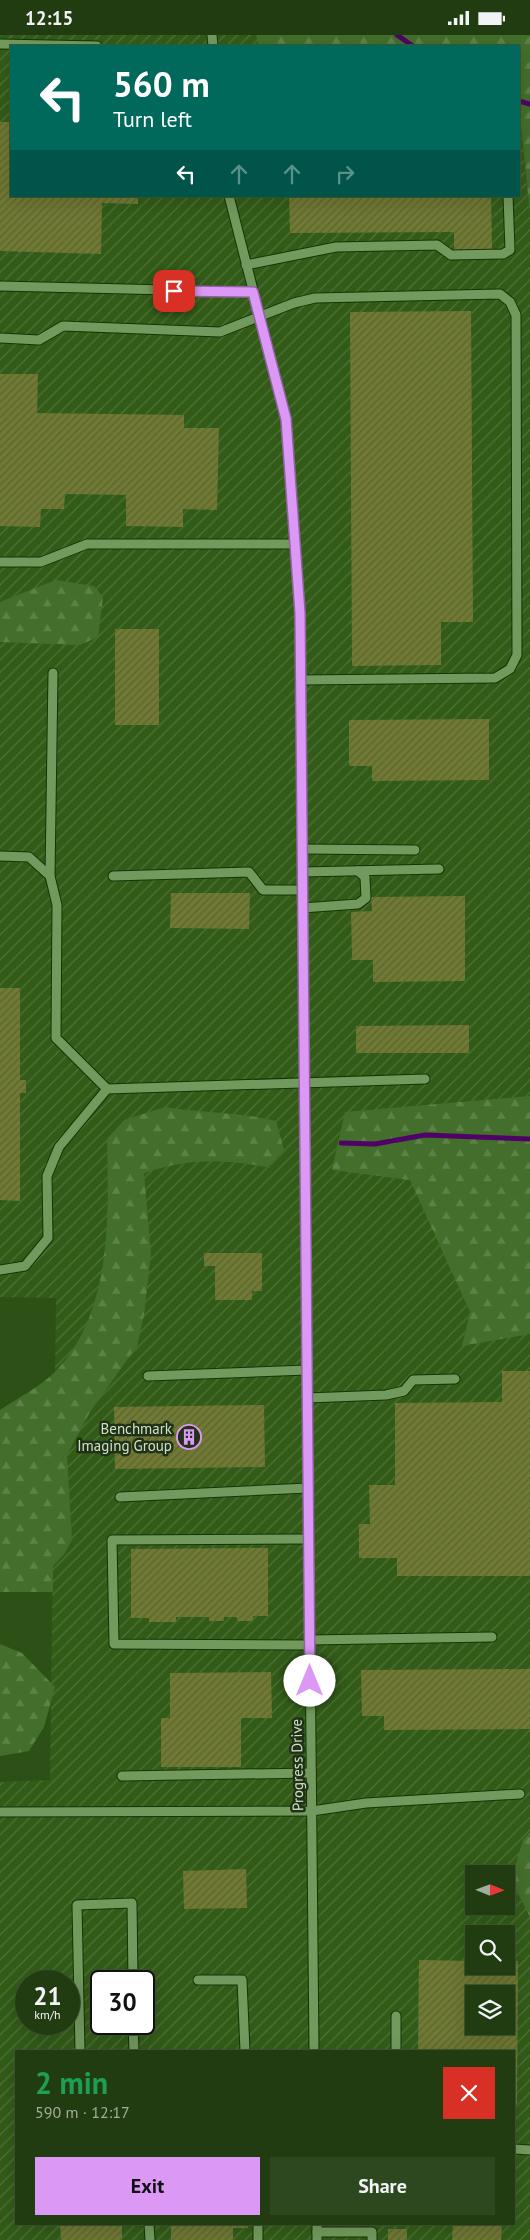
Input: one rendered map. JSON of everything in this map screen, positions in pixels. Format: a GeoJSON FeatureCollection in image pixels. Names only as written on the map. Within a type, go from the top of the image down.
{"type":"FeatureCollection","features":[{"type":"Feature","properties":{"kind":"street","name":"Progress Drive"},"geometry":{"type":"LineString","coordinates":[[229,197],[286,419],[300,613],[314,2050]]}},
{"type":"Feature","properties":{"kind":"street"},"geometry":{"type":"LineString","coordinates":[[246,265],[336,247],[437,245],[451,255],[502,254],[510,250],[508,197]]}},
{"type":"Feature","properties":{"kind":"street"},"geometry":{"type":"LineString","coordinates":[[0,285],[253,292]]}},
{"type":"Feature","properties":{"kind":"street"},"geometry":{"type":"LineString","coordinates":[[0,338],[38,340],[63,326],[220,332],[294,303],[315,298],[500,294],[510,302],[516,315],[517,655],[510,669],[495,678],[300,680]]}},
{"type":"Feature","properties":{"kind":"street"},"geometry":{"type":"LineString","coordinates":[[0,562],[41,562],[87,544],[294,544]]}},
{"type":"Feature","properties":{"kind":"street"},"geometry":{"type":"LineString","coordinates":[[52,673],[50,876],[57,905],[56,1038],[107,1089],[425,1079]]}},
{"type":"Feature","properties":{"kind":"street"},"geometry":{"type":"LineString","coordinates":[[302,849],[415,851]]}},
{"type":"Feature","properties":{"kind":"street"},"geometry":{"type":"LineString","coordinates":[[0,856],[29,857],[50,876]]}},
{"type":"Feature","properties":{"kind":"street"},"geometry":{"type":"LineString","coordinates":[[302,871],[439,869]]}},
{"type":"Feature","properties":{"kind":"street"},"geometry":{"type":"LineString","coordinates":[[302,908],[358,904],[366,898],[365,877],[358,871]]}},
{"type":"Feature","properties":{"kind":"street"},"geometry":{"type":"LineString","coordinates":[[113,876],[249,873],[262,890],[302,890]]}},
{"type":"Feature","properties":{"kind":"street"},"geometry":{"type":"LineString","coordinates":[[0,1270],[25,1266],[48,1238],[47,1175],[59,1147],[107,1089]]}},
{"type":"Feature","properties":{"kind":"street"},"geometry":{"type":"LineString","coordinates":[[148,1376],[307,1370]]}},
{"type":"Feature","properties":{"kind":"street"},"geometry":{"type":"LineString","coordinates":[[307,1398],[386,1395],[404,1391],[413,1380],[455,1379]]}},
{"type":"Feature","properties":{"kind":"street"},"geometry":{"type":"LineString","coordinates":[[120,1497],[308,1488]]}},
{"type":"Feature","properties":{"kind":"street"},"geometry":{"type":"LineString","coordinates":[[309,1539],[112,1540],[114,1644],[310,1642],[492,1637]]}},
{"type":"Feature","properties":{"kind":"street"},"geometry":{"type":"LineString","coordinates":[[122,1776],[311,1773]]}},
{"type":"Feature","properties":{"kind":"street"},"geometry":{"type":"LineString","coordinates":[[0,1812],[312,1811],[366,1803],[520,1795]]}},
{"type":"Feature","properties":{"kind":"street"},"geometry":{"type":"LineString","coordinates":[[80,2050],[77,1905],[132,1903],[133,1970]]}},
{"type":"Feature","properties":{"kind":"street"},"geometry":{"type":"LineString","coordinates":[[198,1981],[242,1980],[245,2050]]}},
{"type":"Feature","properties":{"kind":"street"},"geometry":{"type":"LineString","coordinates":[[396,2016],[396,2050]]}},
{"type":"Feature","properties":{"kind":"street"},"geometry":{"type":"LineString","coordinates":[[133,2035],[134,2050]]}},
{"type":"Feature","properties":{"kind":"street"},"geometry":{"type":"LineString","coordinates":[[515,2149],[530,2149]]}},
{"type":"Feature","properties":{"kind":"street"},"geometry":{"type":"LineString","coordinates":[[149,2225],[150,2240]]}},
{"type":"Feature","properties":{"kind":"street"},"geometry":{"type":"LineString","coordinates":[[258,2225],[258,2240]]}},
{"type":"Feature","properties":{"kind":"street"},"geometry":{"type":"LineString","coordinates":[[317,2232],[372,2236]]}},
{"type":"Feature","properties":{"kind":"shaded area"},"geometry":{"type":"Polygon","coordinates":[[[0,35],[504,35],[506,45],[10,45],[10,197],[520,197],[520,123],[530,215],[530,1832],[523,1840],[530,1917],[530,2240],[0,2240],[0,1782],[50,1780],[56,1298],[0,1297],[0,35]]]}},
{"type":"Feature","properties":{"kind":"green space"},"geometry":{"type":"Polygon","coordinates":[[[256,35],[530,35],[530,215],[520,126],[520,45],[259,45],[256,35]]]}},
{"type":"Feature","properties":{"kind":"green space"},"geometry":{"type":"Polygon","coordinates":[[[56,580],[94,586],[103,597],[98,637],[80,645],[0,642],[0,602],[56,580]]]}},
{"type":"Feature","properties":{"kind":"green space"},"geometry":{"type":"Polygon","coordinates":[[[530,1096],[530,1334],[462,1346],[470,1312],[410,1180],[332,1170],[345,1112],[530,1096]]]}},
{"type":"Feature","properties":{"kind":"green space"},"geometry":{"type":"Polygon","coordinates":[[[165,1107],[249,1116],[276,1121],[284,1150],[267,1167],[234,1162],[205,1161],[191,1162],[144,1173],[151,1254],[144,1315],[137,1346],[90,1412],[67,1455],[72,1540],[64,1554],[53,1566],[53,1592],[0,1592],[0,1410],[36,1387],[56,1371],[74,1347],[88,1321],[97,1292],[107,1231],[107,1139],[124,1120],[165,1107]]]}},
{"type":"Feature","properties":{"kind":"green space"},"geometry":{"type":"Polygon","coordinates":[[[0,1644],[22,1653],[55,1687],[44,1727],[29,1751],[0,1756],[0,1644]]]}},
{"type":"Feature","properties":{"kind":"green space"},"geometry":{"type":"Polygon","coordinates":[[[530,1832],[530,1917],[515,1888],[515,1867],[523,1840],[530,1832]]]}},
{"type":"Feature","properties":{"kind":"building"},"geometry":{"type":"Polygon","coordinates":[[[0,122],[10,122],[10,197],[138,197],[138,204],[102,203],[101,254],[0,251],[0,122]]]}},
{"type":"Feature","properties":{"kind":"building"},"geometry":{"type":"Polygon","coordinates":[[[289,197],[491,197],[492,250],[454,250],[454,232],[290,233],[289,197]]]}},
{"type":"Feature","properties":{"kind":"building"},"geometry":{"type":"Polygon","coordinates":[[[471,311],[473,622],[441,622],[441,665],[352,666],[350,312],[471,311]]]}},
{"type":"Feature","properties":{"kind":"building"},"geometry":{"type":"Polygon","coordinates":[[[0,374],[38,374],[37,413],[184,415],[184,428],[219,428],[217,510],[183,509],[183,527],[126,526],[126,495],[65,494],[64,509],[41,509],[40,527],[0,526],[0,374]]]}},
{"type":"Feature","properties":{"kind":"building"},"geometry":{"type":"Polygon","coordinates":[[[115,629],[159,629],[159,725],[115,725],[115,629]]]}},
{"type":"Feature","properties":{"kind":"building"},"geometry":{"type":"Polygon","coordinates":[[[489,719],[489,780],[372,781],[372,766],[349,766],[349,720],[489,719]]]}},
{"type":"Feature","properties":{"kind":"building"},"geometry":{"type":"Polygon","coordinates":[[[171,893],[250,893],[249,929],[170,928],[171,893]]]}},
{"type":"Feature","properties":{"kind":"building"},"geometry":{"type":"Polygon","coordinates":[[[465,896],[465,981],[373,982],[373,960],[352,960],[351,912],[372,911],[371,897],[465,896]]]}},
{"type":"Feature","properties":{"kind":"building"},"geometry":{"type":"Polygon","coordinates":[[[0,988],[20,988],[20,1080],[26,1080],[26,1093],[20,1093],[20,1201],[0,1200],[0,988]]]}},
{"type":"Feature","properties":{"kind":"building"},"geometry":{"type":"Polygon","coordinates":[[[469,1025],[469,1053],[356,1053],[356,1026],[469,1025]]]}},
{"type":"Feature","properties":{"kind":"building"},"geometry":{"type":"Polygon","coordinates":[[[204,1253],[262,1253],[262,1291],[252,1291],[252,1300],[215,1300],[215,1266],[204,1266],[204,1253]]]}},
{"type":"Feature","properties":{"kind":"building"},"geometry":{"type":"Polygon","coordinates":[[[502,1371],[530,1371],[530,1576],[397,1576],[397,1558],[359,1558],[359,1524],[370,1524],[369,1485],[395,1485],[395,1403],[502,1402],[502,1371]]]}},
{"type":"Feature","properties":{"kind":"building","name":"Benchmark Imaging Group"},"geometry":{"type":"Polygon","coordinates":[[[264,1405],[265,1467],[115,1469],[114,1407],[264,1405]]]}},
{"type":"Feature","properties":{"kind":"building"},"geometry":{"type":"Polygon","coordinates":[[[268,1548],[268,1616],[253,1616],[253,1621],[237,1621],[237,1617],[224,1617],[224,1621],[209,1621],[209,1617],[176,1617],[176,1622],[149,1622],[149,1618],[131,1618],[131,1549],[268,1548]]]}},
{"type":"Feature","properties":{"kind":"building"},"geometry":{"type":"Polygon","coordinates":[[[530,1669],[530,1729],[384,1730],[384,1716],[362,1716],[361,1670],[530,1669]]]}},
{"type":"Feature","properties":{"kind":"building"},"geometry":{"type":"Polygon","coordinates":[[[271,1672],[272,1718],[241,1718],[241,1767],[161,1767],[161,1718],[170,1718],[170,1673],[271,1672]]]}},
{"type":"Feature","properties":{"kind":"building"},"geometry":{"type":"Polygon","coordinates":[[[246,1869],[247,1908],[184,1909],[183,1871],[246,1869]]]}},
{"type":"Feature","properties":{"kind":"building"},"geometry":{"type":"Polygon","coordinates":[[[419,1960],[465,1961],[465,1975],[515,1975],[515,1961],[518,1961],[517,2104],[515,2104],[515,2050],[418,2050],[419,1960]]]}},
{"type":"Feature","properties":{"kind":"building"},"geometry":{"type":"Polygon","coordinates":[[[60,2225],[122,2225],[122,2240],[61,2240],[60,2225]]]}},
{"type":"Feature","properties":{"kind":"building"},"geometry":{"type":"Polygon","coordinates":[[[171,2225],[248,2225],[248,2228],[233,2228],[233,2240],[171,2240],[171,2225]]]}},
{"type":"Feature","properties":{"kind":"building"},"geometry":{"type":"Polygon","coordinates":[[[453,2225],[502,2225],[501,2240],[452,2240],[453,2225]]]}},
{"type":"Feature","properties":{"kind":"building"},"geometry":{"type":"Polygon","coordinates":[[[388,2229],[407,2229],[407,2240],[388,2240],[388,2229]]]}},
{"type":"Feature","properties":{"kind":"waterway"},"geometry":{"type":"LineString","coordinates":[[397,35],[412,45]]}},
{"type":"Feature","properties":{"kind":"waterway"},"geometry":{"type":"LineString","coordinates":[[520,101],[530,104]]}},
{"type":"Feature","properties":{"kind":"waterway"},"geometry":{"type":"LineString","coordinates":[[341,1143],[375,1144],[425,1135],[530,1139]]}},
{"type":"Feature","properties":{"kind":"place","name":"Benchmark Imaging Group"},"geometry":{"type":"Point","coordinates":[189,1437]}},
{"type":"Feature","properties":{"kind":"route"},"geometry":{"type":"LineString","coordinates":[[174,291],[253,292],[286,419],[300,613],[310,1681]]}}]}
